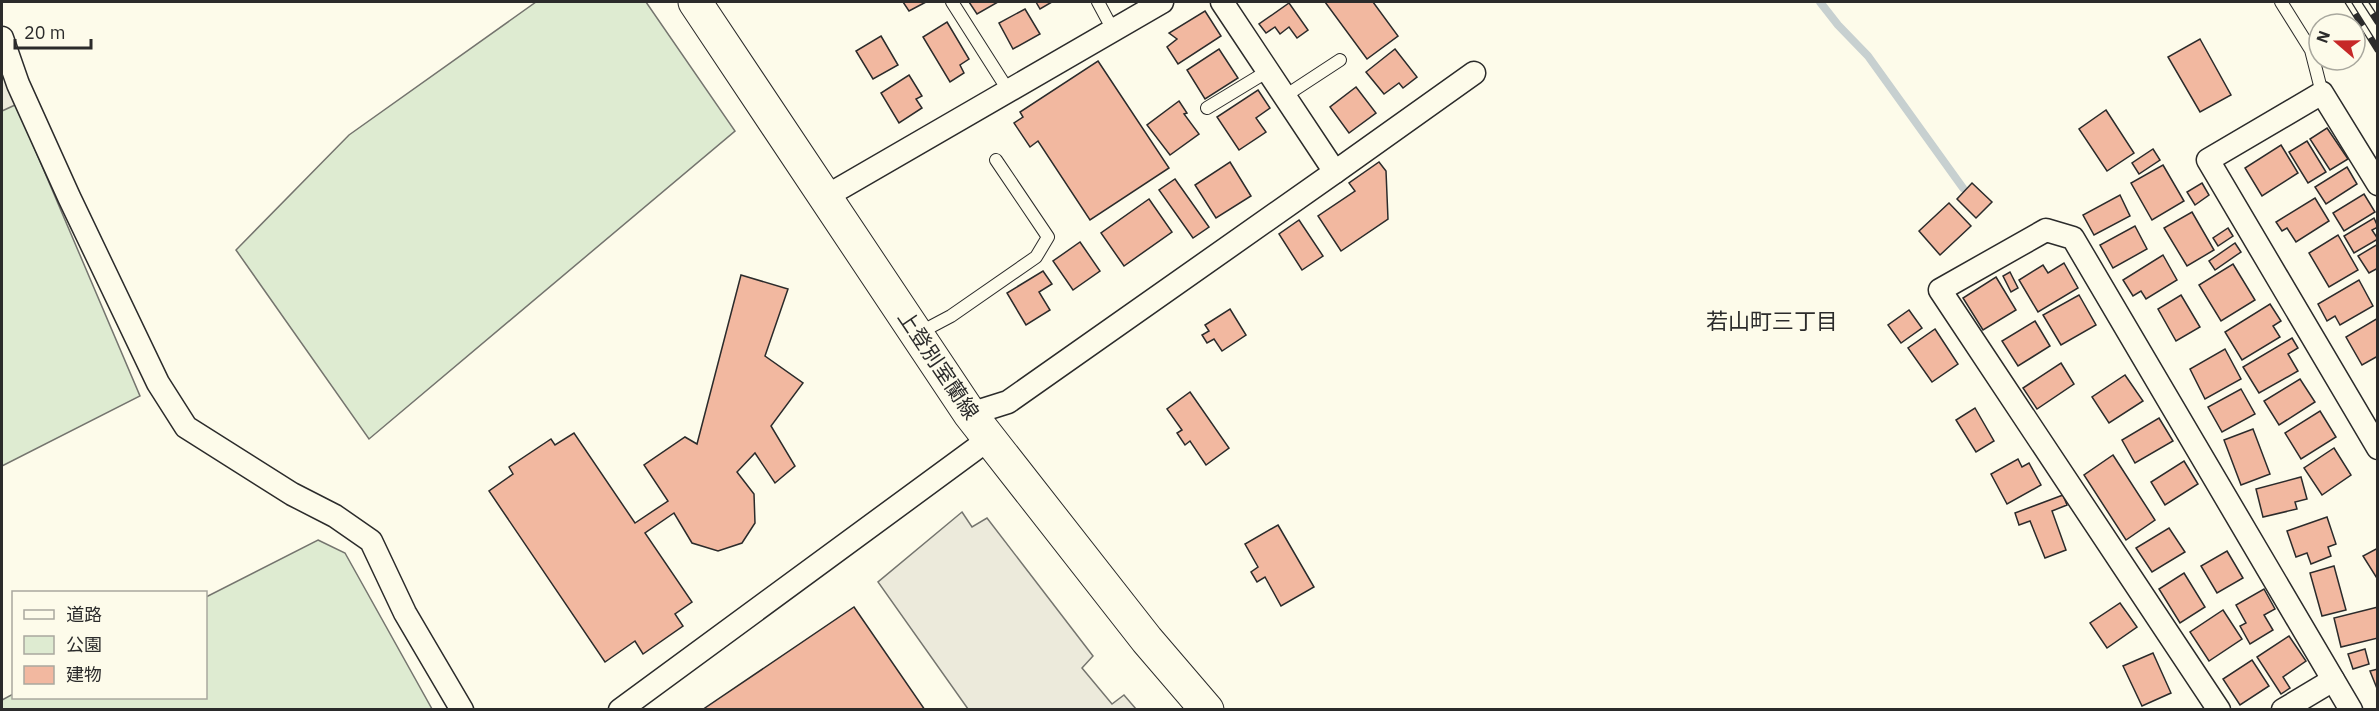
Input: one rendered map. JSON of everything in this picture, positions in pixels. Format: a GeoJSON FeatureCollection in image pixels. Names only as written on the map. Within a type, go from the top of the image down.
{"type":"FeatureCollection","features":[{"type":"Feature","properties":{"kind":"main road","name":"上登別室蘭線"},"geometry":{"type":"LineString","coordinates":[[695,2],[979,426],[1147,640],[1207,710]]}},
{"type":"Feature","properties":{"kind":"street"},"geometry":{"type":"LineString","coordinates":[[825,197],[1162,2]]}},
{"type":"Feature","properties":{"kind":"street"},"geometry":{"type":"LineString","coordinates":[[1222,2],[1335,172]]}},
{"type":"Feature","properties":{"kind":"street"},"geometry":{"type":"LineString","coordinates":[[3,52],[64,187],[153,373],[186,427],[292,494],[335,516],[371,541],[405,613],[462,710]]}},
{"type":"Feature","properties":{"kind":"street"},"geometry":{"type":"LineString","coordinates":[[620,710],[1008,402],[1474,73]]}},
{"type":"Feature","properties":{"kind":"street"},"geometry":{"type":"LineString","coordinates":[[2378,184],[2322,93],[2208,160],[2378,448]]}},
{"type":"Feature","properties":{"kind":"street"},"geometry":{"type":"LineString","coordinates":[[2219,710],[1940,290],[2046,231],[2073,238],[2351,710]]}},
{"type":"Feature","properties":{"kind":"street"},"geometry":{"type":"LineString","coordinates":[[2283,710],[2334,680]]}},
{"type":"Feature","properties":{"kind":"lane"},"geometry":{"type":"LineString","coordinates":[[952,2],[1008,90]]}},
{"type":"Feature","properties":{"kind":"lane"},"geometry":{"type":"LineString","coordinates":[[1098,2],[1113,30]]}},
{"type":"Feature","properties":{"kind":"lane"},"geometry":{"type":"LineString","coordinates":[[2281,2],[2311,50],[2322,93]]}},
{"type":"Feature","properties":{"kind":"lane"},"geometry":{"type":"LineString","coordinates":[[1285,96],[1340,60]]}},
{"type":"Feature","properties":{"kind":"lane"},"geometry":{"type":"LineString","coordinates":[[1207,108],[1268,71]]}},
{"type":"Feature","properties":{"kind":"lane"},"geometry":{"type":"LineString","coordinates":[[916,335],[951,316],[1036,257],[1048,237],[996,160]]}},
{"type":"Feature","properties":{"kind":"green space"},"geometry":{"type":"Polygon","coordinates":[[[536,2],[646,2],[735,131],[369,439],[236,250],[349,135],[536,2]]]}},
{"type":"Feature","properties":{"kind":"green space"},"geometry":{"type":"Polygon","coordinates":[[[2,72],[140,396],[2,466],[2,72]]]}},
{"type":"Feature","properties":{"kind":"green space"},"geometry":{"type":"Polygon","coordinates":[[[318,540],[345,553],[432,709],[2,709],[2,700],[12,695],[12,699],[207,699],[207,596],[318,540]]]}},
{"type":"Feature","properties":{"kind":"shaded area"},"geometry":{"type":"Polygon","coordinates":[[[2,72],[15,105],[2,111],[2,72]]]}},
{"type":"Feature","properties":{"kind":"shaded area"},"geometry":{"type":"Polygon","coordinates":[[[962,512],[972,527],[987,518],[1093,656],[1082,668],[1112,704],[1124,695],[1136,709],[968,709],[878,582],[962,512]]]}},
{"type":"Feature","properties":{"kind":"building"},"geometry":{"type":"Polygon","coordinates":[[[903,2],[926,2],[909,11],[903,2]]]}},
{"type":"Feature","properties":{"kind":"building"},"geometry":{"type":"Polygon","coordinates":[[[969,2],[998,2],[977,14],[969,2]]]}},
{"type":"Feature","properties":{"kind":"building"},"geometry":{"type":"Polygon","coordinates":[[[1036,2],[1052,2],[1040,9],[1036,2]]]}},
{"type":"Feature","properties":{"kind":"building"},"geometry":{"type":"Polygon","coordinates":[[[1325,2],[1373,2],[1398,36],[1367,59],[1325,2]]]}},
{"type":"Feature","properties":{"kind":"building"},"geometry":{"type":"Polygon","coordinates":[[[1289,3],[1308,30],[1297,38],[1289,27],[1280,34],[1275,27],[1266,33],[1259,24],[1289,3]]]}},
{"type":"Feature","properties":{"kind":"building"},"geometry":{"type":"Polygon","coordinates":[[[1025,9],[1040,34],[1013,49],[999,23],[1025,9]]]}},
{"type":"Feature","properties":{"kind":"building"},"geometry":{"type":"Polygon","coordinates":[[[1205,11],[1221,36],[1178,64],[1167,47],[1177,39],[1169,33],[1205,11]]]}},
{"type":"Feature","properties":{"kind":"building"},"geometry":{"type":"Polygon","coordinates":[[[947,22],[969,59],[960,65],[964,73],[950,82],[923,37],[947,22]]]}},
{"type":"Feature","properties":{"kind":"building"},"geometry":{"type":"Polygon","coordinates":[[[881,36],[898,65],[873,79],[856,51],[881,36]]]}},
{"type":"Feature","properties":{"kind":"building"},"geometry":{"type":"Polygon","coordinates":[[[2200,39],[2231,95],[2200,112],[2168,57],[2200,39]]]}},
{"type":"Feature","properties":{"kind":"building"},"geometry":{"type":"Polygon","coordinates":[[[1219,49],[1238,78],[1205,99],[1187,70],[1219,49]]]}},
{"type":"Feature","properties":{"kind":"building"},"geometry":{"type":"Polygon","coordinates":[[[1395,49],[1417,77],[1403,88],[1399,83],[1384,94],[1366,72],[1395,49]]]}},
{"type":"Feature","properties":{"kind":"building"},"geometry":{"type":"Polygon","coordinates":[[[1098,61],[1169,168],[1090,220],[1038,141],[1030,147],[1014,123],[1023,117],[1020,112],[1098,61]]]}},
{"type":"Feature","properties":{"kind":"building"},"geometry":{"type":"Polygon","coordinates":[[[909,75],[922,96],[916,99],[922,108],[899,123],[881,93],[909,75]]]}},
{"type":"Feature","properties":{"kind":"building"},"geometry":{"type":"Polygon","coordinates":[[[1356,87],[1376,113],[1349,133],[1330,107],[1356,87]]]}},
{"type":"Feature","properties":{"kind":"building"},"geometry":{"type":"Polygon","coordinates":[[[1258,90],[1270,108],[1256,118],[1266,132],[1239,150],[1217,117],[1258,90]]]}},
{"type":"Feature","properties":{"kind":"building"},"geometry":{"type":"Polygon","coordinates":[[[1179,101],[1187,113],[1184,114],[1199,134],[1170,155],[1147,125],[1179,101]]]}},
{"type":"Feature","properties":{"kind":"building"},"geometry":{"type":"Polygon","coordinates":[[[2106,110],[2134,153],[2107,171],[2079,129],[2106,110]]]}},
{"type":"Feature","properties":{"kind":"building"},"geometry":{"type":"Polygon","coordinates":[[[2327,128],[2348,159],[2330,170],[2310,139],[2327,128]]]}},
{"type":"Feature","properties":{"kind":"building"},"geometry":{"type":"Polygon","coordinates":[[[2307,141],[2326,172],[2308,183],[2289,152],[2307,141]]]}},
{"type":"Feature","properties":{"kind":"building"},"geometry":{"type":"Polygon","coordinates":[[[2281,145],[2298,173],[2262,196],[2245,168],[2281,145]]]}},
{"type":"Feature","properties":{"kind":"building"},"geometry":{"type":"Polygon","coordinates":[[[2153,149],[2160,160],[2139,174],[2132,163],[2153,149]]]}},
{"type":"Feature","properties":{"kind":"building"},"geometry":{"type":"Polygon","coordinates":[[[1230,162],[1251,196],[1216,218],[1195,185],[1230,162]]]}},
{"type":"Feature","properties":{"kind":"building"},"geometry":{"type":"Polygon","coordinates":[[[1379,162],[1386,171],[1388,219],[1341,251],[1318,216],[1355,191],[1349,183],[1379,162]]]}},
{"type":"Feature","properties":{"kind":"building"},"geometry":{"type":"Polygon","coordinates":[[[2163,165],[2184,201],[2152,220],[2131,183],[2163,165]]]}},
{"type":"Feature","properties":{"kind":"building"},"geometry":{"type":"Polygon","coordinates":[[[2347,167],[2357,184],[2326,204],[2315,187],[2347,167]]]}},
{"type":"Feature","properties":{"kind":"building"},"geometry":{"type":"Polygon","coordinates":[[[1175,179],[1209,227],[1193,238],[1159,190],[1175,179]]]}},
{"type":"Feature","properties":{"kind":"building"},"geometry":{"type":"Polygon","coordinates":[[[1972,183],[1992,202],[1976,218],[1957,199],[1972,183]]]}},
{"type":"Feature","properties":{"kind":"building"},"geometry":{"type":"Polygon","coordinates":[[[2202,183],[2209,195],[2195,205],[2187,192],[2202,183]]]}},
{"type":"Feature","properties":{"kind":"building"},"geometry":{"type":"Polygon","coordinates":[[[2364,194],[2375,212],[2344,231],[2333,213],[2364,194]]]}},
{"type":"Feature","properties":{"kind":"building"},"geometry":{"type":"Polygon","coordinates":[[[2120,195],[2130,216],[2094,235],[2083,215],[2120,195]]]}},
{"type":"Feature","properties":{"kind":"building"},"geometry":{"type":"Polygon","coordinates":[[[2315,198],[2329,221],[2296,242],[2287,228],[2282,231],[2276,222],[2315,198]]]}},
{"type":"Feature","properties":{"kind":"building"},"geometry":{"type":"Polygon","coordinates":[[[1149,199],[1172,232],[1124,266],[1101,233],[1149,199]]]}},
{"type":"Feature","properties":{"kind":"building"},"geometry":{"type":"Polygon","coordinates":[[[1949,203],[1971,226],[1940,255],[1919,231],[1949,203]]]}},
{"type":"Feature","properties":{"kind":"building"},"geometry":{"type":"Polygon","coordinates":[[[2192,212],[2214,250],[2187,266],[2164,228],[2192,212]]]}},
{"type":"Feature","properties":{"kind":"building"},"geometry":{"type":"Polygon","coordinates":[[[2374,218],[2378,227],[2372,230],[2378,239],[2354,253],[2344,236],[2374,218]]]}},
{"type":"Feature","properties":{"kind":"building"},"geometry":{"type":"Polygon","coordinates":[[[1299,220],[1323,256],[1302,270],[1279,234],[1299,220]]]}},
{"type":"Feature","properties":{"kind":"building"},"geometry":{"type":"Polygon","coordinates":[[[2135,226],[2147,249],[2113,268],[2100,245],[2135,226]]]}},
{"type":"Feature","properties":{"kind":"building"},"geometry":{"type":"Polygon","coordinates":[[[2228,228],[2233,236],[2218,246],[2213,238],[2228,228]]]}},
{"type":"Feature","properties":{"kind":"building"},"geometry":{"type":"Polygon","coordinates":[[[2338,235],[2358,270],[2329,287],[2309,253],[2338,235]]]}},
{"type":"Feature","properties":{"kind":"building"},"geometry":{"type":"Polygon","coordinates":[[[1080,242],[1100,271],[1073,290],[1053,261],[1080,242]]]}},
{"type":"Feature","properties":{"kind":"building"},"geometry":{"type":"Polygon","coordinates":[[[2235,243],[2241,252],[2215,270],[2209,261],[2235,243]]]}},
{"type":"Feature","properties":{"kind":"building"},"geometry":{"type":"Polygon","coordinates":[[[2378,244],[2378,268],[2369,273],[2358,256],[2378,244]]]}},
{"type":"Feature","properties":{"kind":"building"},"geometry":{"type":"Polygon","coordinates":[[[2163,255],[2177,280],[2146,299],[2141,291],[2133,296],[2123,280],[2163,255]]]}},
{"type":"Feature","properties":{"kind":"building"},"geometry":{"type":"Polygon","coordinates":[[[2064,263],[2078,288],[2038,312],[2019,280],[2043,265],[2048,273],[2064,263]]]}},
{"type":"Feature","properties":{"kind":"building"},"geometry":{"type":"Polygon","coordinates":[[[2233,264],[2255,300],[2221,321],[2199,285],[2233,264]]]}},
{"type":"Feature","properties":{"kind":"building"},"geometry":{"type":"Polygon","coordinates":[[[1043,271],[1052,284],[1039,292],[1050,310],[1026,325],[1007,293],[1043,271]]]}},
{"type":"Feature","properties":{"kind":"building"},"geometry":{"type":"Polygon","coordinates":[[[2010,272],[2018,288],[2011,292],[2003,276],[2010,272]]]}},
{"type":"Feature","properties":{"kind":"building"},"geometry":{"type":"Polygon","coordinates":[[[741,275],[788,289],[765,356],[803,383],[771,426],[795,466],[775,483],[755,453],[737,472],[754,494],[755,523],[742,543],[718,551],[692,543],[674,513],[645,533],[692,602],[675,614],[683,626],[643,654],[635,641],[605,662],[489,491],[513,474],[509,467],[551,439],[555,445],[574,433],[635,523],[668,501],[644,465],[685,437],[697,444],[741,275]]]}},
{"type":"Feature","properties":{"kind":"building"},"geometry":{"type":"Polygon","coordinates":[[[1996,277],[2016,310],[1983,330],[1963,298],[1996,277]]]}},
{"type":"Feature","properties":{"kind":"building"},"geometry":{"type":"Polygon","coordinates":[[[2359,280],[2373,306],[2340,325],[2335,316],[2327,321],[2318,304],[2359,280]]]}},
{"type":"Feature","properties":{"kind":"building"},"geometry":{"type":"Polygon","coordinates":[[[2079,295],[2096,325],[2061,345],[2043,315],[2079,295]]]}},
{"type":"Feature","properties":{"kind":"building"},"geometry":{"type":"Polygon","coordinates":[[[2181,295],[2200,327],[2176,341],[2158,309],[2181,295]]]}},
{"type":"Feature","properties":{"kind":"building"},"geometry":{"type":"Polygon","coordinates":[[[2270,304],[2281,321],[2273,326],[2280,337],[2242,360],[2225,332],[2270,304]]]}},
{"type":"Feature","properties":{"kind":"building"},"geometry":{"type":"Polygon","coordinates":[[[1230,309],[1246,335],[1222,351],[1214,339],[1207,343],[1202,335],[1209,331],[1205,325],[1230,309]]]}},
{"type":"Feature","properties":{"kind":"building"},"geometry":{"type":"Polygon","coordinates":[[[1909,310],[1922,328],[1901,343],[1888,325],[1909,310]]]}},
{"type":"Feature","properties":{"kind":"building"},"geometry":{"type":"Polygon","coordinates":[[[2378,318],[2378,356],[2362,365],[2346,337],[2378,318]]]}},
{"type":"Feature","properties":{"kind":"building"},"geometry":{"type":"Polygon","coordinates":[[[2035,321],[2050,346],[2018,366],[2002,341],[2035,321]]]}},
{"type":"Feature","properties":{"kind":"building"},"geometry":{"type":"Polygon","coordinates":[[[1935,329],[1958,364],[1932,382],[1908,348],[1935,329]]]}},
{"type":"Feature","properties":{"kind":"building"},"geometry":{"type":"Polygon","coordinates":[[[2292,338],[2298,348],[2288,354],[2298,371],[2259,393],[2243,367],[2292,338]]]}},
{"type":"Feature","properties":{"kind":"building"},"geometry":{"type":"Polygon","coordinates":[[[2225,349],[2241,379],[2205,399],[2190,369],[2225,349]]]}},
{"type":"Feature","properties":{"kind":"building"},"geometry":{"type":"Polygon","coordinates":[[[2061,363],[2074,384],[2037,409],[2023,388],[2061,363]]]}},
{"type":"Feature","properties":{"kind":"building"},"geometry":{"type":"Polygon","coordinates":[[[2125,375],[2143,401],[2109,423],[2092,397],[2125,375]]]}},
{"type":"Feature","properties":{"kind":"building"},"geometry":{"type":"Polygon","coordinates":[[[2300,379],[2315,402],[2279,425],[2264,401],[2300,379]]]}},
{"type":"Feature","properties":{"kind":"building"},"geometry":{"type":"Polygon","coordinates":[[[2241,389],[2255,414],[2222,432],[2208,407],[2241,389]]]}},
{"type":"Feature","properties":{"kind":"building"},"geometry":{"type":"Polygon","coordinates":[[[1190,392],[1229,448],[1206,465],[1190,441],[1185,445],[1177,433],[1182,430],[1167,409],[1190,392]]]}},
{"type":"Feature","properties":{"kind":"building"},"geometry":{"type":"Polygon","coordinates":[[[1975,408],[1994,441],[1976,452],[1956,420],[1975,408]]]}},
{"type":"Feature","properties":{"kind":"building"},"geometry":{"type":"Polygon","coordinates":[[[2320,411],[2336,437],[2301,459],[2285,433],[2320,411]]]}},
{"type":"Feature","properties":{"kind":"building"},"geometry":{"type":"Polygon","coordinates":[[[2159,418],[2173,441],[2135,463],[2122,440],[2159,418]]]}},
{"type":"Feature","properties":{"kind":"building"},"geometry":{"type":"Polygon","coordinates":[[[2253,429],[2270,474],[2241,485],[2224,440],[2253,429]]]}},
{"type":"Feature","properties":{"kind":"building"},"geometry":{"type":"Polygon","coordinates":[[[2334,448],[2351,475],[2322,495],[2304,468],[2334,448]]]}},
{"type":"Feature","properties":{"kind":"building"},"geometry":{"type":"Polygon","coordinates":[[[2113,455],[2155,520],[2126,540],[2084,475],[2113,455]]]}},
{"type":"Feature","properties":{"kind":"building"},"geometry":{"type":"Polygon","coordinates":[[[2018,459],[2022,467],[2029,463],[2041,485],[2007,504],[1991,474],[2018,459]]]}},
{"type":"Feature","properties":{"kind":"building"},"geometry":{"type":"Polygon","coordinates":[[[2184,461],[2198,484],[2165,505],[2151,482],[2184,461]]]}},
{"type":"Feature","properties":{"kind":"building"},"geometry":{"type":"Polygon","coordinates":[[[2301,477],[2307,499],[2295,502],[2297,509],[2263,517],[2256,489],[2301,477]]]}},
{"type":"Feature","properties":{"kind":"building"},"geometry":{"type":"Polygon","coordinates":[[[2063,495],[2067,505],[2052,511],[2066,550],[2045,558],[2030,521],[2019,525],[2015,513],[2063,495]]]}},
{"type":"Feature","properties":{"kind":"building"},"geometry":{"type":"Polygon","coordinates":[[[2327,517],[2336,544],[2328,547],[2331,556],[2311,564],[2307,553],[2296,557],[2287,531],[2327,517]]]}},
{"type":"Feature","properties":{"kind":"building"},"geometry":{"type":"Polygon","coordinates":[[[1278,525],[1314,587],[1281,606],[1265,577],[1257,582],[1251,572],[1258,567],[1245,544],[1278,525]]]}},
{"type":"Feature","properties":{"kind":"building"},"geometry":{"type":"Polygon","coordinates":[[[2169,528],[2185,552],[2152,572],[2136,548],[2169,528]]]}},
{"type":"Feature","properties":{"kind":"building"},"geometry":{"type":"Polygon","coordinates":[[[2378,548],[2378,580],[2363,556],[2378,548]]]}},
{"type":"Feature","properties":{"kind":"building"},"geometry":{"type":"Polygon","coordinates":[[[2227,551],[2243,578],[2217,593],[2201,566],[2227,551]]]}},
{"type":"Feature","properties":{"kind":"building"},"geometry":{"type":"Polygon","coordinates":[[[2334,566],[2346,610],[2322,616],[2310,573],[2334,566]]]}},
{"type":"Feature","properties":{"kind":"building"},"geometry":{"type":"Polygon","coordinates":[[[2184,573],[2205,607],[2180,623],[2159,589],[2184,573]]]}},
{"type":"Feature","properties":{"kind":"building"},"geometry":{"type":"Polygon","coordinates":[[[2264,589],[2275,609],[2264,615],[2273,630],[2250,644],[2240,626],[2246,623],[2236,605],[2264,589]]]}},
{"type":"Feature","properties":{"kind":"building"},"geometry":{"type":"Polygon","coordinates":[[[2120,603],[2137,627],[2107,648],[2090,623],[2120,603]]]}},
{"type":"Feature","properties":{"kind":"building"},"geometry":{"type":"Polygon","coordinates":[[[854,607],[925,710],[702,710],[854,607]]]}},
{"type":"Feature","properties":{"kind":"building"},"geometry":{"type":"Polygon","coordinates":[[[2378,607],[2378,638],[2341,647],[2334,618],[2378,607]]]}},
{"type":"Feature","properties":{"kind":"building"},"geometry":{"type":"Polygon","coordinates":[[[2223,610],[2242,639],[2209,661],[2190,632],[2223,610]]]}},
{"type":"Feature","properties":{"kind":"building"},"geometry":{"type":"Polygon","coordinates":[[[2289,636],[2306,661],[2283,677],[2290,688],[2281,694],[2257,657],[2289,636]]]}},
{"type":"Feature","properties":{"kind":"building"},"geometry":{"type":"Polygon","coordinates":[[[2365,649],[2369,664],[2353,669],[2348,654],[2365,649]]]}},
{"type":"Feature","properties":{"kind":"building"},"geometry":{"type":"Polygon","coordinates":[[[2153,653],[2171,693],[2142,706],[2123,666],[2153,653]]]}},
{"type":"Feature","properties":{"kind":"building"},"geometry":{"type":"Polygon","coordinates":[[[2252,660],[2269,686],[2240,705],[2223,679],[2252,660]]]}},
{"type":"Feature","properties":{"kind":"building"},"geometry":{"type":"Polygon","coordinates":[[[2378,669],[2378,691],[2370,671],[2378,669]]]}},
{"type":"Feature","properties":{"kind":"waterway"},"geometry":{"type":"LineString","coordinates":[[1820,2],[1838,25],[1868,56],[1963,188]]}},
{"type":"Feature","properties":{"kind":"railway"},"geometry":{"type":"LineString","coordinates":[[2348,2],[2378,50]]}},
{"type":"Feature","properties":{"kind":"railway"},"geometry":{"type":"LineString","coordinates":[[2365,2],[2378,22]]}},
{"type":"Feature","properties":{"kind":"district","name":"若山町三丁目"},"geometry":{"type":"Point","coordinates":[1772,321]}}]}
